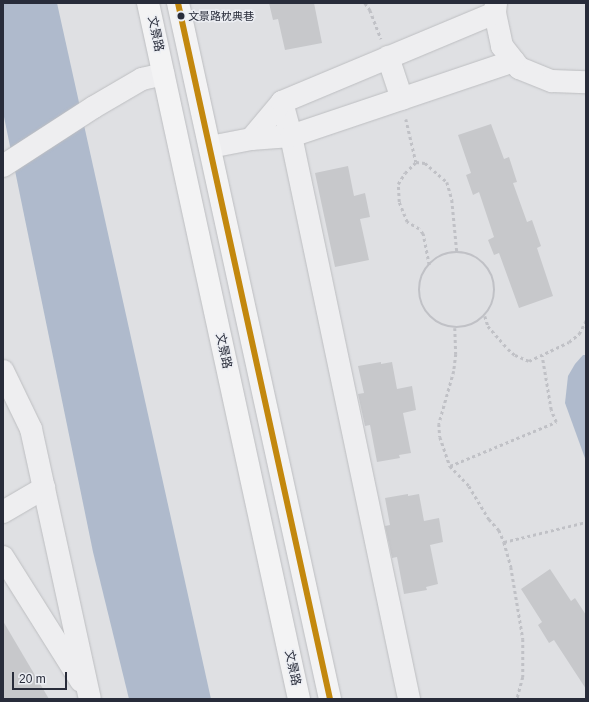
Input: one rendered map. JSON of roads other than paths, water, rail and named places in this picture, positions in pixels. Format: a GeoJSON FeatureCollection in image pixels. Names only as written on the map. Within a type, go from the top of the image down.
{"type":"FeatureCollection","features":[{"type":"Feature","properties":{"kind":"main road","name":"文景路"},"geometry":{"type":"LineString","coordinates":[[148,3],[299,699]]}},
{"type":"Feature","properties":{"kind":"main road"},"geometry":{"type":"LineString","coordinates":[[178,3],[330,699]]}},
{"type":"Feature","properties":{"kind":"street"},"geometry":{"type":"LineString","coordinates":[[251,139],[282,102],[388,57],[496,8],[502,46],[519,68],[552,81],[586,82]]}},
{"type":"Feature","properties":{"kind":"street"},"geometry":{"type":"LineString","coordinates":[[388,57],[402,98]]}},
{"type":"Feature","properties":{"kind":"street"},"geometry":{"type":"LineString","coordinates":[[210,146],[251,139],[291,136],[514,61]]}},
{"type":"Feature","properties":{"kind":"street"},"geometry":{"type":"LineString","coordinates":[[11,161],[94,107],[142,79],[163,74]]}},
{"type":"Feature","properties":{"kind":"street"},"geometry":{"type":"LineString","coordinates":[[282,102],[291,136],[409,699]]}},
{"type":"Feature","properties":{"kind":"street"},"geometry":{"type":"LineString","coordinates":[[3,371],[31,429],[90,696]]}},
{"type":"Feature","properties":{"kind":"street"},"geometry":{"type":"LineString","coordinates":[[3,512],[44,488]]}},
{"type":"Feature","properties":{"kind":"street"},"geometry":{"type":"LineString","coordinates":[[3,557],[90,696]]}},
{"type":"Feature","properties":{"kind":"water"},"geometry":{"type":"Polygon","coordinates":[[[3,3],[57,3],[211,699],[129,699],[93,552],[3,112],[3,3]]]}},
{"type":"Feature","properties":{"kind":"water"},"geometry":{"type":"Polygon","coordinates":[[[583,355],[586,355],[586,461],[565,403],[568,376],[575,364],[583,355]]]}},
{"type":"Feature","properties":{"kind":"place","name":"文景路枕典巷"},"geometry":{"type":"Point","coordinates":[181,16]}}]}
